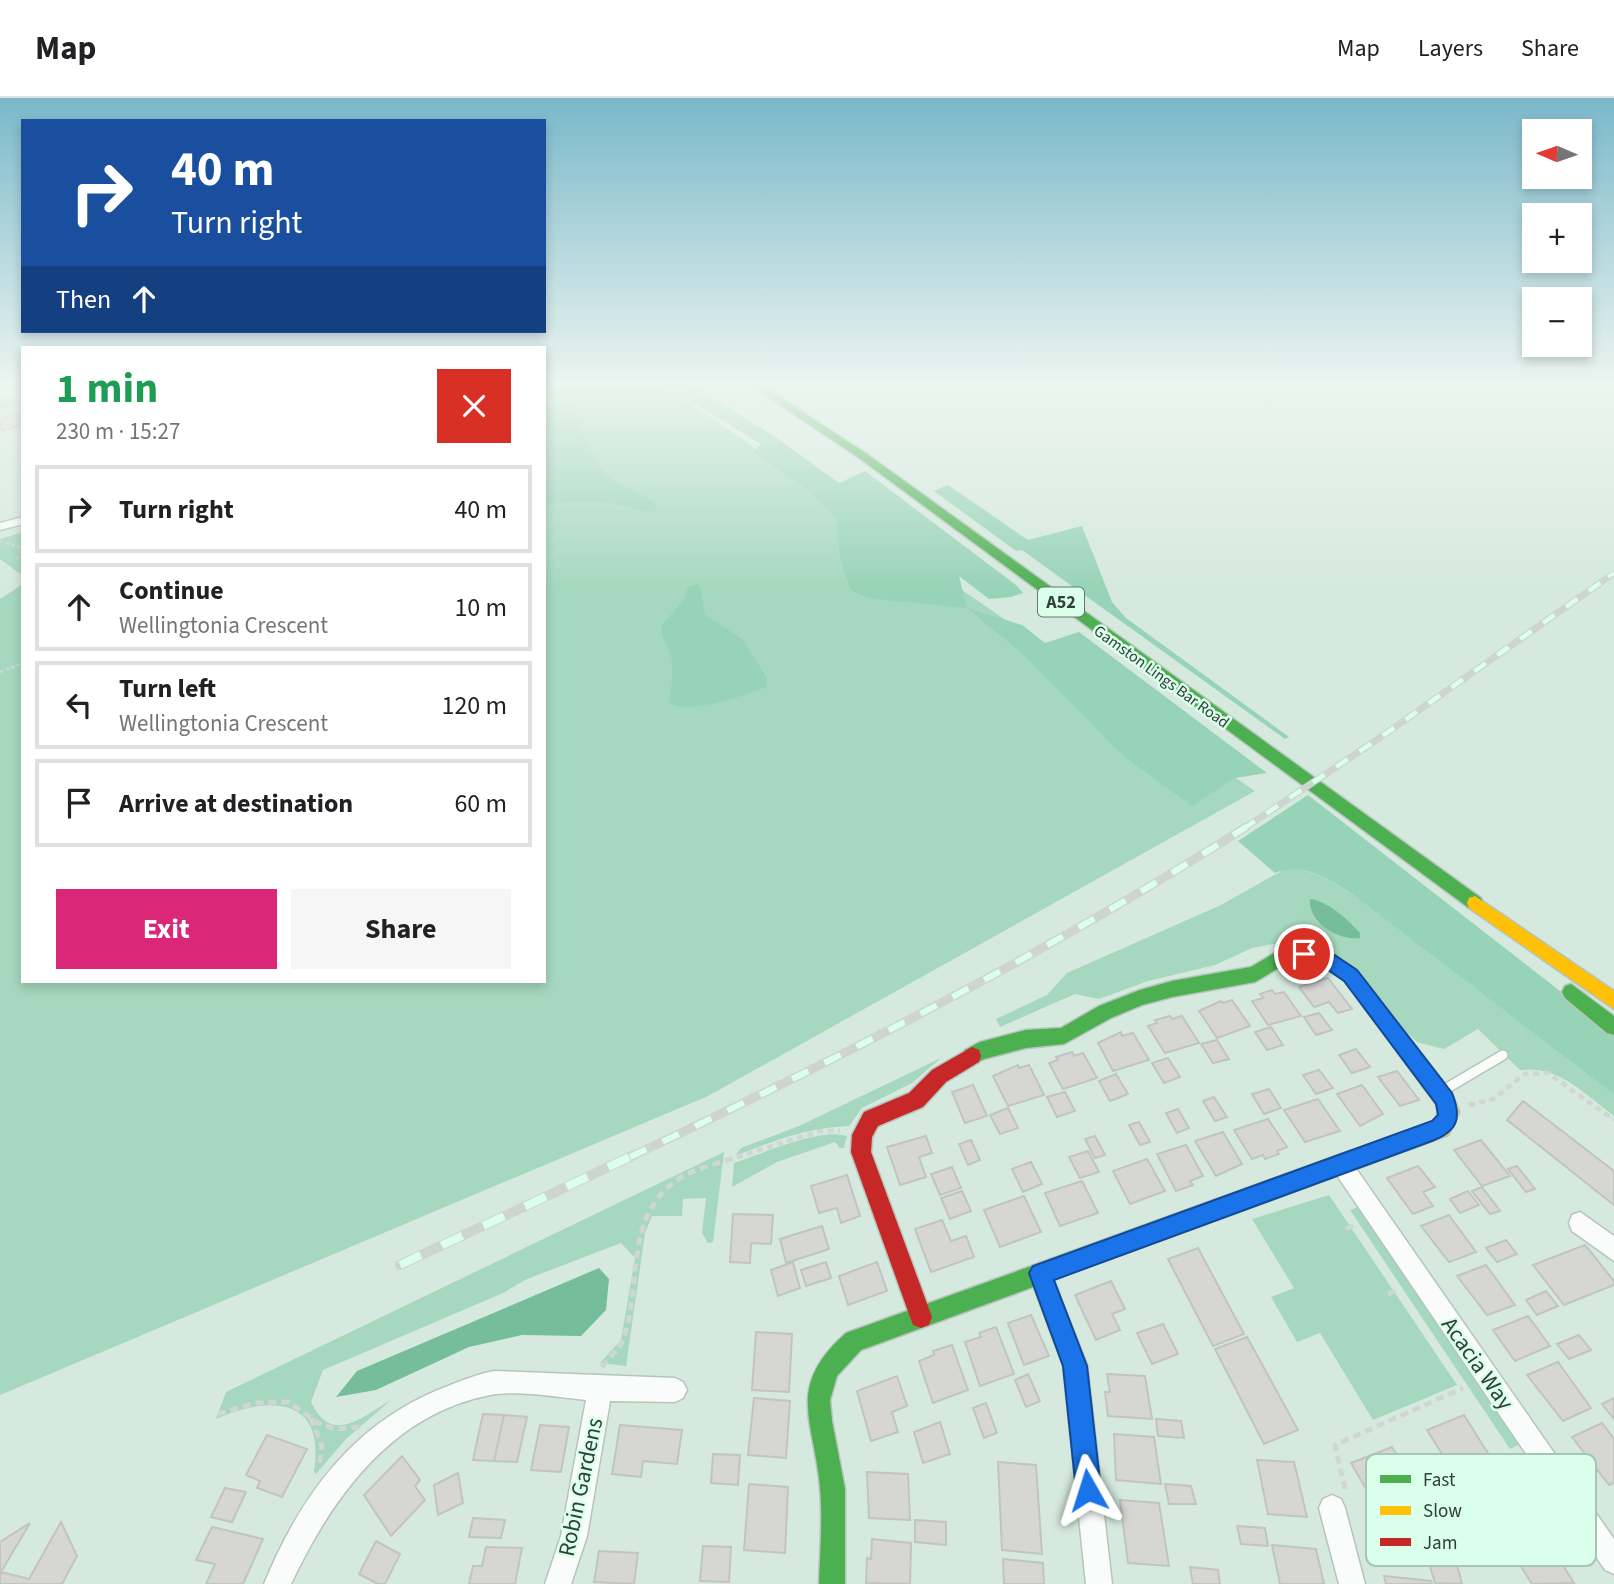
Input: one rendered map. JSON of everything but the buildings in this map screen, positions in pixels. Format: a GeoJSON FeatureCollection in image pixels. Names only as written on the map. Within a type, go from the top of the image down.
{"type":"FeatureCollection","features":[{"type":"Feature","properties":{"kind":"main road","name":"Gamston Lings Bar Road"},"geometry":{"type":"LineString","coordinates":[[857,452],[1367,826],[1614,1001]]}},
{"type":"Feature","properties":{"kind":"main road","name":"Gamston Lings Bar Road"},"geometry":{"type":"LineString","coordinates":[[1367,826],[1614,1027]]}},
{"type":"Feature","properties":{"kind":"main road"},"geometry":{"type":"LineString","coordinates":[[832,1584],[834,1529],[831,1475],[821,1427],[820,1390],[831,1362],[854,1341],[1441,1128],[1449,1112],[1439,1092],[1351,976],[1327,960],[1304,954],[1284,956],[1255,974],[1172,989],[1140,998],[1105,1012],[1064,1036],[1026,1039],[979,1051],[939,1076],[916,1100],[871,1119],[862,1135],[862,1152],[920,1317]]}},
{"type":"Feature","properties":{"kind":"street"},"geometry":{"type":"LineString","coordinates":[[0,527],[21,521]]}},
{"type":"Feature","properties":{"kind":"street","name":"Acacia Way"},"geometry":{"type":"LineString","coordinates":[[1341,1164],[1540,1454]]}},
{"type":"Feature","properties":{"kind":"street"},"geometry":{"type":"LineString","coordinates":[[1580,1223],[1614,1250]]}},
{"type":"Feature","properties":{"kind":"street"},"geometry":{"type":"LineString","coordinates":[[1040,1273],[1075,1366],[1099,1584]]}},
{"type":"Feature","properties":{"kind":"street","name":"Robin Gardens"},"geometry":{"type":"LineString","coordinates":[[558,1584],[573,1535],[600,1379]]}},
{"type":"Feature","properties":{"kind":"street","name":"Robin Gardens"},"geometry":{"type":"LineString","coordinates":[[277,1584],[301,1533],[341,1474],[395,1424],[432,1401],[493,1383],[600,1379],[676,1390]]}},
{"type":"Feature","properties":{"kind":"street"},"geometry":{"type":"LineString","coordinates":[[1339,1502],[1352,1584]]}},
{"type":"Feature","properties":{"kind":"street","name":"Acacia Way"},"geometry":{"type":"LineString","coordinates":[[1596,1535],[1614,1561]]}},
{"type":"Feature","properties":{"kind":"lane"},"geometry":{"type":"LineString","coordinates":[[1439,1092],[1503,1055]]}},
{"type":"Feature","properties":{"kind":"path"},"geometry":{"type":"LineString","coordinates":[[0,541],[21,547]]}},
{"type":"Feature","properties":{"kind":"path"},"geometry":{"type":"LineString","coordinates":[[16,559],[21,556]]}},
{"type":"Feature","properties":{"kind":"path"},"geometry":{"type":"LineString","coordinates":[[0,672],[21,664]]}},
{"type":"Feature","properties":{"kind":"path"},"geometry":{"type":"LineString","coordinates":[[1477,1104],[1505,1093],[1525,1074],[1548,1073],[1614,1119]]}},
{"type":"Feature","properties":{"kind":"path"},"geometry":{"type":"LineString","coordinates":[[600,1379],[624,1339],[641,1234],[646,1215],[656,1197],[680,1178],[820,1131],[833,1130],[862,1135]]}},
{"type":"Feature","properties":{"kind":"path"},"geometry":{"type":"LineString","coordinates":[[1346,1229],[1354,1226]]}},
{"type":"Feature","properties":{"kind":"path"},"geometry":{"type":"LineString","coordinates":[[1388,1294],[1398,1290]]}},
{"type":"Feature","properties":{"kind":"path"},"geometry":{"type":"LineString","coordinates":[[1339,1502],[1335,1445],[1463,1388]]}},
{"type":"Feature","properties":{"kind":"path"},"geometry":{"type":"LineString","coordinates":[[218,1414],[255,1403],[289,1402],[318,1423],[335,1429],[365,1426]]}},
{"type":"Feature","properties":{"kind":"path"},"geometry":{"type":"LineString","coordinates":[[310,1416],[322,1446],[319,1478]]}},
{"type":"Feature","properties":{"kind":"shaded area"},"geometry":{"type":"Polygon","coordinates":[[[546,452],[761,452],[1255,791],[708,1096],[0,1395],[0,599],[21,585],[21,983],[546,983],[546,452]]]}},
{"type":"Feature","properties":{"kind":"shaded area"},"geometry":{"type":"Polygon","coordinates":[[[546,452],[592,452],[611,479],[647,498],[657,507],[656,511],[645,511],[603,502],[546,504],[546,452]]]}},
{"type":"Feature","properties":{"kind":"shaded area"},"geometry":{"type":"Polygon","coordinates":[[[797,452],[839,483],[865,471],[1023,593],[989,599],[959,576],[967,608],[868,598],[851,590],[840,555],[838,519],[808,490],[754,453],[797,452]]]}},
{"type":"Feature","properties":{"kind":"shaded area"},"geometry":{"type":"Polygon","coordinates":[[[948,485],[1028,540],[1082,526],[1112,602],[1126,618],[1289,737],[1285,739],[1022,550],[1016,551],[934,491],[948,485]]]}},
{"type":"Feature","properties":{"kind":"shaded area"},"geometry":{"type":"Polygon","coordinates":[[[21,533],[21,575],[0,559],[0,539],[21,533]]]}},
{"type":"Feature","properties":{"kind":"shaded area"},"geometry":{"type":"Polygon","coordinates":[[[696,584],[700,587],[705,615],[742,639],[767,678],[766,687],[702,706],[677,706],[668,702],[672,663],[661,626],[684,600],[688,587],[696,584]]]}},
{"type":"Feature","properties":{"kind":"shaded area"},"geometry":{"type":"Polygon","coordinates":[[[967,608],[1022,625],[1045,643],[1079,632],[1267,773],[1235,778],[1192,806],[1122,755],[1023,654],[967,608]]]}},
{"type":"Feature","properties":{"kind":"shaded area"},"geometry":{"type":"Polygon","coordinates":[[[1308,795],[1614,1033],[1614,1095],[1348,891],[1313,873],[1285,870],[1275,873],[1238,841],[1308,795]]]}},
{"type":"Feature","properties":{"kind":"shaded area"},"geometry":{"type":"Polygon","coordinates":[[[1285,869],[1310,872],[1348,891],[1614,1095],[1614,1116],[1581,1090],[1559,1077],[1547,1072],[1520,1070],[1478,1029],[1444,1049],[1417,1042],[1318,947],[1285,942],[1252,948],[1215,965],[1148,981],[1099,999],[1075,994],[1000,1027],[996,1019],[1047,995],[1067,973],[1221,905],[1285,869]]]}},
{"type":"Feature","properties":{"kind":"shaded area"},"geometry":{"type":"Polygon","coordinates":[[[1310,899],[1324,903],[1337,912],[1360,933],[1360,938],[1343,937],[1326,929],[1314,916],[1310,899]]]}},
{"type":"Feature","properties":{"kind":"shaded area"},"geometry":{"type":"Polygon","coordinates":[[[941,1058],[912,1083],[862,1108],[849,1126],[805,1132],[735,1156],[741,1148],[799,1126],[941,1058]]]}},
{"type":"Feature","properties":{"kind":"shaded area"},"geometry":{"type":"Polygon","coordinates":[[[835,1134],[847,1136],[844,1148],[840,1148],[835,1142],[777,1162],[732,1187],[734,1163],[796,1141],[835,1134]]]}},
{"type":"Feature","properties":{"kind":"shaded area"},"geometry":{"type":"Polygon","coordinates":[[[724,1152],[713,1242],[708,1243],[702,1233],[706,1198],[683,1199],[682,1216],[652,1216],[645,1233],[626,1366],[600,1363],[621,1340],[635,1258],[621,1243],[527,1279],[503,1293],[323,1370],[311,1402],[328,1423],[348,1424],[391,1400],[346,1439],[316,1474],[311,1428],[302,1416],[289,1408],[273,1405],[255,1407],[216,1419],[226,1392],[724,1152]]]}},
{"type":"Feature","properties":{"kind":"shaded area"},"geometry":{"type":"Polygon","coordinates":[[[1329,1195],[1457,1385],[1373,1420],[1320,1333],[1297,1342],[1271,1297],[1294,1288],[1252,1219],[1329,1195]]]}},
{"type":"Feature","properties":{"kind":"shaded area"},"geometry":{"type":"Polygon","coordinates":[[[1358,1207],[1520,1444],[1510,1449],[1350,1210],[1358,1207]]]}},
{"type":"Feature","properties":{"kind":"shaded area"},"geometry":{"type":"Polygon","coordinates":[[[599,1268],[609,1279],[606,1310],[581,1336],[522,1335],[469,1347],[376,1390],[336,1397],[357,1371],[599,1268]]]}},
{"type":"Feature","properties":{"kind":"railway"},"geometry":{"type":"LineString","coordinates":[[1608,577],[1614,573]]}},
{"type":"Feature","properties":{"kind":"railway"},"geometry":{"type":"LineString","coordinates":[[1246,827],[1375,741],[1610,576]]}},
{"type":"Feature","properties":{"kind":"railway"},"geometry":{"type":"LineString","coordinates":[[630,1157],[943,1002],[1096,917],[1246,827]]}},
{"type":"Feature","properties":{"kind":"railway"},"geometry":{"type":"LineString","coordinates":[[400,1265],[634,1155]]}},
{"type":"Feature","properties":{"kind":"traffic: fast"},"geometry":{"type":"LineString","coordinates":[[857,452],[1475,903]]}},
{"type":"Feature","properties":{"kind":"traffic: fast"},"geometry":{"type":"LineString","coordinates":[[972,1056],[980,1051],[1026,1039],[1064,1036],[1105,1012],[1140,998],[1172,989],[1255,974],[1284,956],[1304,954],[1327,959],[1351,976],[1387,1023]]}},
{"type":"Feature","properties":{"kind":"traffic: fast"},"geometry":{"type":"LineString","coordinates":[[1571,992],[1614,1027]]}},
{"type":"Feature","properties":{"kind":"traffic: fast"},"geometry":{"type":"LineString","coordinates":[[832,1584],[833,1489],[820,1421],[819,1400],[822,1381],[829,1368],[854,1341],[1350,1161]]}},
{"type":"Feature","properties":{"kind":"traffic: slow"},"geometry":{"type":"LineString","coordinates":[[1475,903],[1614,1001]]}},
{"type":"Feature","properties":{"kind":"traffic: slow"},"geometry":{"type":"LineString","coordinates":[[1350,1161],[1441,1128],[1449,1112],[1445,1100],[1387,1023]]}},
{"type":"Feature","properties":{"kind":"traffic: jam"},"geometry":{"type":"LineString","coordinates":[[921,1317],[861,1152],[862,1135],[871,1119],[916,1100],[939,1076],[972,1056]]}},
{"type":"Feature","properties":{"kind":"route"},"geometry":{"type":"LineString","coordinates":[[1088,1490],[1075,1366],[1040,1273],[1441,1128],[1446,1120],[1449,1112],[1445,1100],[1351,976],[1327,960],[1304,954]]}}]}
